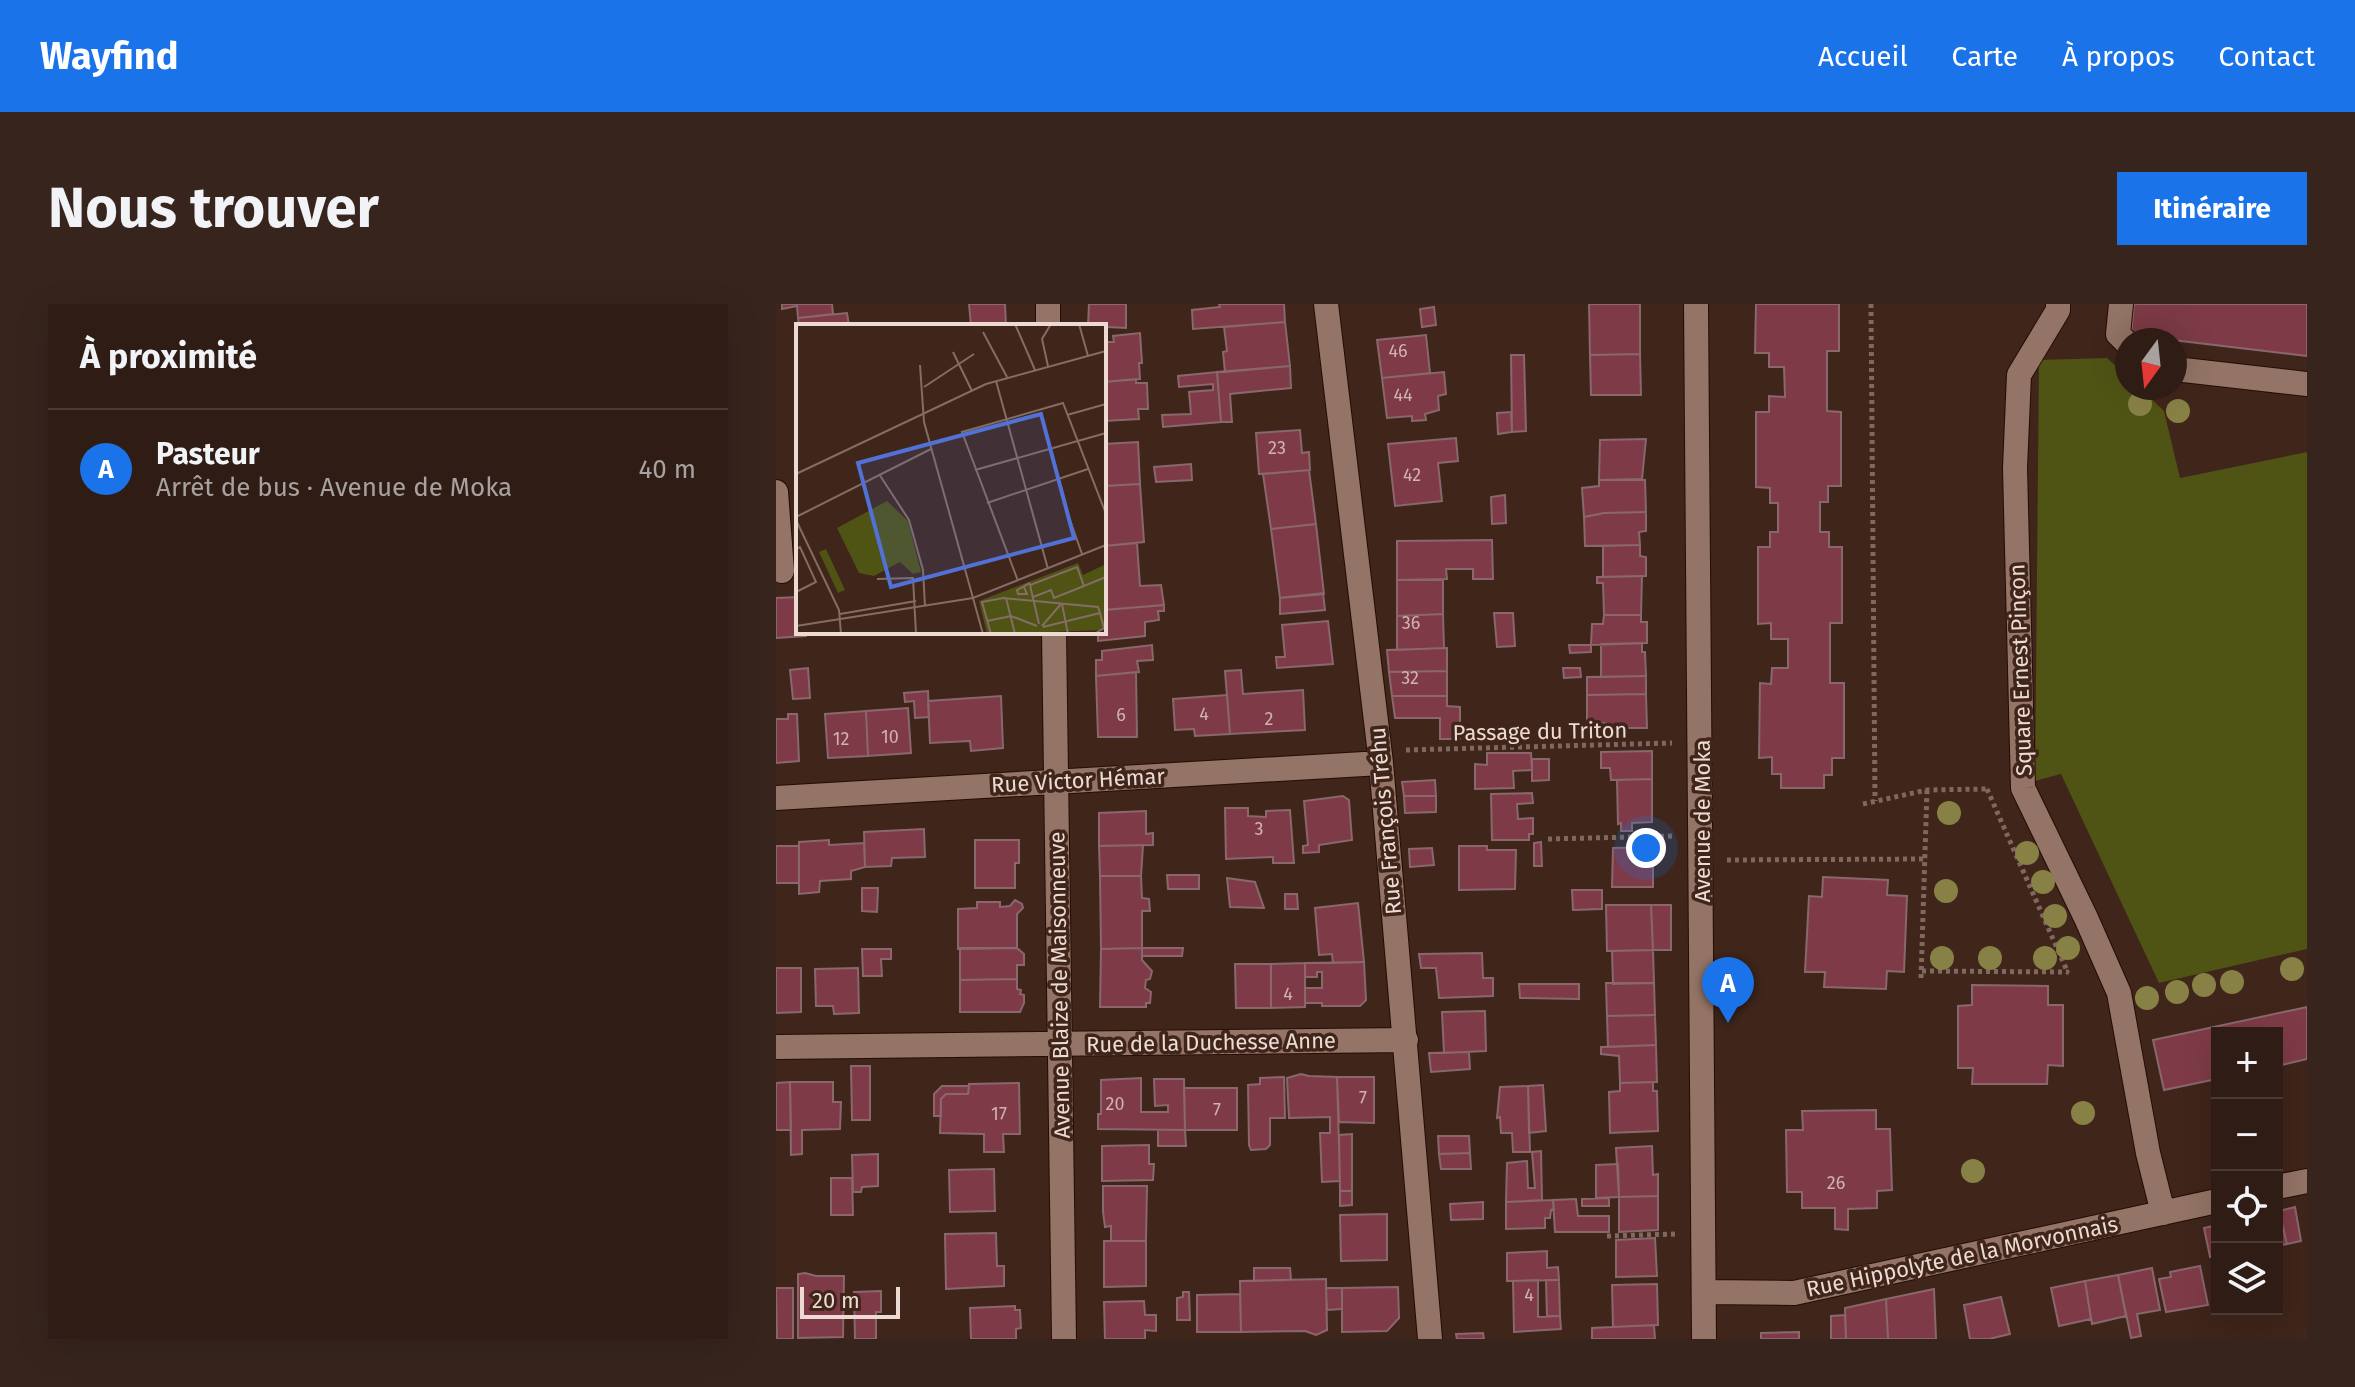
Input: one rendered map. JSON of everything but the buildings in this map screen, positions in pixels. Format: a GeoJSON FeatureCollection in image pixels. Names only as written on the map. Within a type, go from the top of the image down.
{"type":"FeatureCollection","features":[{"type":"Feature","properties":{"kind":"street","name":"Rue François Tréhu"},"geometry":{"type":"LineString","coordinates":[[1326,304],[1380,757],[1430,1339]]}},
{"type":"Feature","properties":{"kind":"street","name":"Avenue de Moka"},"geometry":{"type":"LineString","coordinates":[[1696,304],[1704,1339]]}},
{"type":"Feature","properties":{"kind":"street","name":"Square Ernest Pinçon"},"geometry":{"type":"LineString","coordinates":[[2058,304],[2058,310],[2019,375],[2015,468],[2023,788],[2119,993],[2148,1153],[2163,1213]]}},
{"type":"Feature","properties":{"kind":"street"},"geometry":{"type":"LineString","coordinates":[[2119,328],[2121,304]]}},
{"type":"Feature","properties":{"kind":"street"},"geometry":{"type":"LineString","coordinates":[[2187,370],[2307,384]]}},
{"type":"Feature","properties":{"kind":"street"},"geometry":{"type":"LineString","coordinates":[[776,492],[782,571]]}},
{"type":"Feature","properties":{"kind":"street","name":"Avenue Blaize de Maisonneuve"},"geometry":{"type":"LineString","coordinates":[[1054,634],[1064,1339]]}},
{"type":"Feature","properties":{"kind":"street","name":"Rue Victor Hémar"},"geometry":{"type":"LineString","coordinates":[[776,798],[1057,782],[1380,757]]}},
{"type":"Feature","properties":{"kind":"street","name":"Rue de la Duchesse Anne"},"geometry":{"type":"LineString","coordinates":[[776,1047],[1406,1040]]}},
{"type":"Feature","properties":{"kind":"street"},"geometry":{"type":"LineString","coordinates":[[2283,1186],[2307,1181]]}},
{"type":"Feature","properties":{"kind":"street","name":"Rue Hippolyte de la Morvonnais"},"geometry":{"type":"LineString","coordinates":[[1705,1292],[1794,1293],[2211,1202]]}},
{"type":"Feature","properties":{"kind":"path"},"geometry":{"type":"LineString","coordinates":[[1871,304],[1875,801]]}},
{"type":"Feature","properties":{"kind":"path","name":"Passage du Triton"},"geometry":{"type":"LineString","coordinates":[[1380,757],[1701,743]]}},
{"type":"Feature","properties":{"kind":"path"},"geometry":{"type":"LineString","coordinates":[[1863,804],[1927,790],[2023,788]]}},
{"type":"Feature","properties":{"kind":"path"},"geometry":{"type":"LineString","coordinates":[[1987,789],[2068,973]]}},
{"type":"Feature","properties":{"kind":"path"},"geometry":{"type":"LineString","coordinates":[[1927,790],[1922,974],[2068,973],[2105,960]]}},
{"type":"Feature","properties":{"kind":"path"},"geometry":{"type":"LineString","coordinates":[[1548,839],[1702,835]]}},
{"type":"Feature","properties":{"kind":"path"},"geometry":{"type":"LineString","coordinates":[[1702,860],[1925,859]]}},
{"type":"Feature","properties":{"kind":"path"},"geometry":{"type":"LineString","coordinates":[[1607,1236],[1705,1234]]}},
{"type":"Feature","properties":{"kind":"green space"},"geometry":{"type":"Polygon","coordinates":[[[2107,358],[2115,365],[2115,400],[2153,400],[2164,411],[2180,478],[2307,452],[2307,949],[2159,983],[2061,774],[2035,781],[2039,360],[2107,358]]]}},
{"type":"Feature","properties":{"kind":"place","name":"Pasteur"},"geometry":{"type":"Point","coordinates":[1728,1023]}}]}
